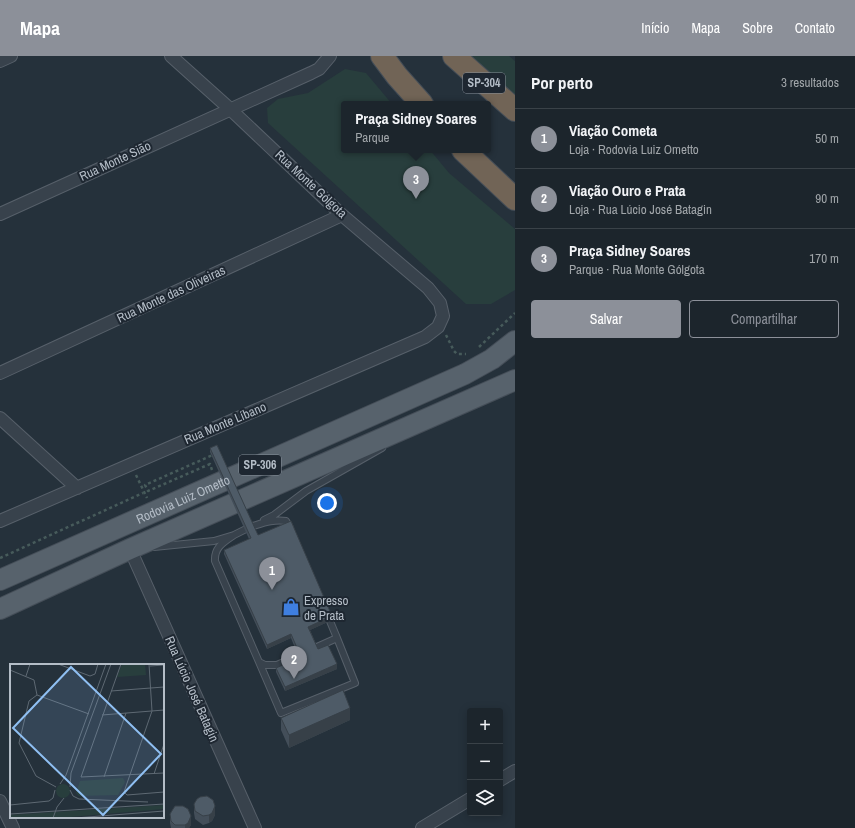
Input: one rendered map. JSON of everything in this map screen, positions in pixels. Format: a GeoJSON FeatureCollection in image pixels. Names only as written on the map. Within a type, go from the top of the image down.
{"type":"FeatureCollection","features":[{"type":"Feature","properties":{"kind":"highway"},"geometry":{"type":"LineString","coordinates":[[382,56],[397,76],[419,101]]}},
{"type":"Feature","properties":{"kind":"highway","name":"SP-304"},"geometry":{"type":"LineString","coordinates":[[454,56],[515,110]]}},
{"type":"Feature","properties":{"kind":"highway"},"geometry":{"type":"LineString","coordinates":[[466,153],[515,199]]}},
{"type":"Feature","properties":{"kind":"main road","name":"Rodovia Luiz Ometto"},"geometry":{"type":"LineString","coordinates":[[0,580],[465,374],[492,359],[515,341]]}},
{"type":"Feature","properties":{"kind":"main road","name":"Rodovia Luiz Ometto"},"geometry":{"type":"LineString","coordinates":[[0,609],[130,549],[515,380]]}},
{"type":"Feature","properties":{"kind":"street"},"geometry":{"type":"LineString","coordinates":[[0,61],[11,56]]}},
{"type":"Feature","properties":{"kind":"street","name":"Rua Monte Gólgota"},"geometry":{"type":"LineString","coordinates":[[171,56],[230,109],[342,215],[428,288],[440,303],[441,320]]}},
{"type":"Feature","properties":{"kind":"street","name":"Rua Monte Sião"},"geometry":{"type":"LineString","coordinates":[[0,214],[319,69],[330,56]]}},
{"type":"Feature","properties":{"kind":"street","name":"Rua Monte das Oliveiras"},"geometry":{"type":"LineString","coordinates":[[0,373],[342,215]]}},
{"type":"Feature","properties":{"kind":"street","name":"Rua Monte Líbano"},"geometry":{"type":"LineString","coordinates":[[0,521],[425,336],[438,327],[441,320]]}},
{"type":"Feature","properties":{"kind":"street"},"geometry":{"type":"LineString","coordinates":[[0,418],[77,488]]}},
{"type":"Feature","properties":{"kind":"street","name":"Rua Lúcio José Batagin"},"geometry":{"type":"LineString","coordinates":[[130,549],[255,828]]}},
{"type":"Feature","properties":{"kind":"street"},"geometry":{"type":"LineString","coordinates":[[503,778],[515,771]]}},
{"type":"Feature","properties":{"kind":"street"},"geometry":{"type":"LineString","coordinates":[[0,801],[13,828]]}},
{"type":"Feature","properties":{"kind":"street"},"geometry":{"type":"LineString","coordinates":[[422,828],[467,801]]}},
{"type":"Feature","properties":{"kind":"lane"},"geometry":{"type":"LineString","coordinates":[[408,434],[476,396]]}},
{"type":"Feature","properties":{"kind":"lane"},"geometry":{"type":"LineString","coordinates":[[253,526],[274,515],[306,491],[388,445]]}},
{"type":"Feature","properties":{"kind":"lane"},"geometry":{"type":"LineString","coordinates":[[130,549],[214,541],[268,521],[286,521],[292,532]]}},
{"type":"Feature","properties":{"kind":"lane"},"geometry":{"type":"LineString","coordinates":[[234,534],[219,546],[215,555],[215,561],[281,713],[355,682],[325,610]]}},
{"type":"Feature","properties":{"kind":"lane"},"geometry":{"type":"LineString","coordinates":[[259,662],[265,665],[277,665],[337,638]]}},
{"type":"Feature","properties":{"kind":"path"},"geometry":{"type":"LineString","coordinates":[[477,348],[515,313]]}},
{"type":"Feature","properties":{"kind":"path"},"geometry":{"type":"LineString","coordinates":[[441,320],[454,351],[457,354],[463,355],[470,352]]}},
{"type":"Feature","properties":{"kind":"path"},"geometry":{"type":"LineString","coordinates":[[205,473],[212,470],[210,464],[148,491],[145,485],[215,454]]}},
{"type":"Feature","properties":{"kind":"path"},"geometry":{"type":"LineString","coordinates":[[131,464],[146,498],[154,495]]}},
{"type":"Feature","properties":{"kind":"path"},"geometry":{"type":"LineString","coordinates":[[0,558],[143,493]]}},
{"type":"Feature","properties":{"kind":"green space"},"geometry":{"type":"Polygon","coordinates":[[[465,56],[509,56],[515,61],[515,100],[465,56]]]}},
{"type":"Feature","properties":{"kind":"green space"},"geometry":{"type":"Polygon","coordinates":[[[345,69],[366,73],[389,101],[341,101],[341,153],[432,153],[449,173],[515,229],[515,290],[491,304],[466,304],[268,123],[267,108],[278,99],[308,93],[345,69]]]}},
{"type":"Feature","properties":{"kind":"building"},"geometry":{"type":"Polygon","coordinates":[[[217,445],[258,535],[291,521],[332,616],[308,627],[318,649],[328,645],[337,664],[285,687],[276,668],[301,657],[291,634],[267,645],[224,550],[251,538],[210,448],[217,445]]]}},
{"type":"Feature","properties":{"kind":"building"},"geometry":{"type":"Polygon","coordinates":[[[343,690],[350,708],[289,735],[281,718],[343,690]]]}},
{"type":"Feature","properties":{"kind":"building"},"geometry":{"type":"Polygon","coordinates":[[[207,796],[213,800],[215,806],[212,813],[203,816],[195,811],[194,804],[200,797],[207,796]]]}},
{"type":"Feature","properties":{"kind":"building"},"geometry":{"type":"Polygon","coordinates":[[[175,806],[183,806],[188,809],[191,816],[188,823],[185,825],[175,825],[171,821],[170,814],[175,806]]]}},
{"type":"Feature","properties":{"kind":"place","name":"Praça Sidney Soares"},"geometry":{"type":"Point","coordinates":[416,199]}},
{"type":"Feature","properties":{"kind":"place","name":"Viação Cometa"},"geometry":{"type":"Point","coordinates":[272,590]}},
{"type":"Feature","properties":{"kind":"place","name":"Expresso de Prata"},"geometry":{"type":"Point","coordinates":[291,607]}},
{"type":"Feature","properties":{"kind":"place","name":"Viação Ouro e Prata"},"geometry":{"type":"Point","coordinates":[294,679]}}]}
